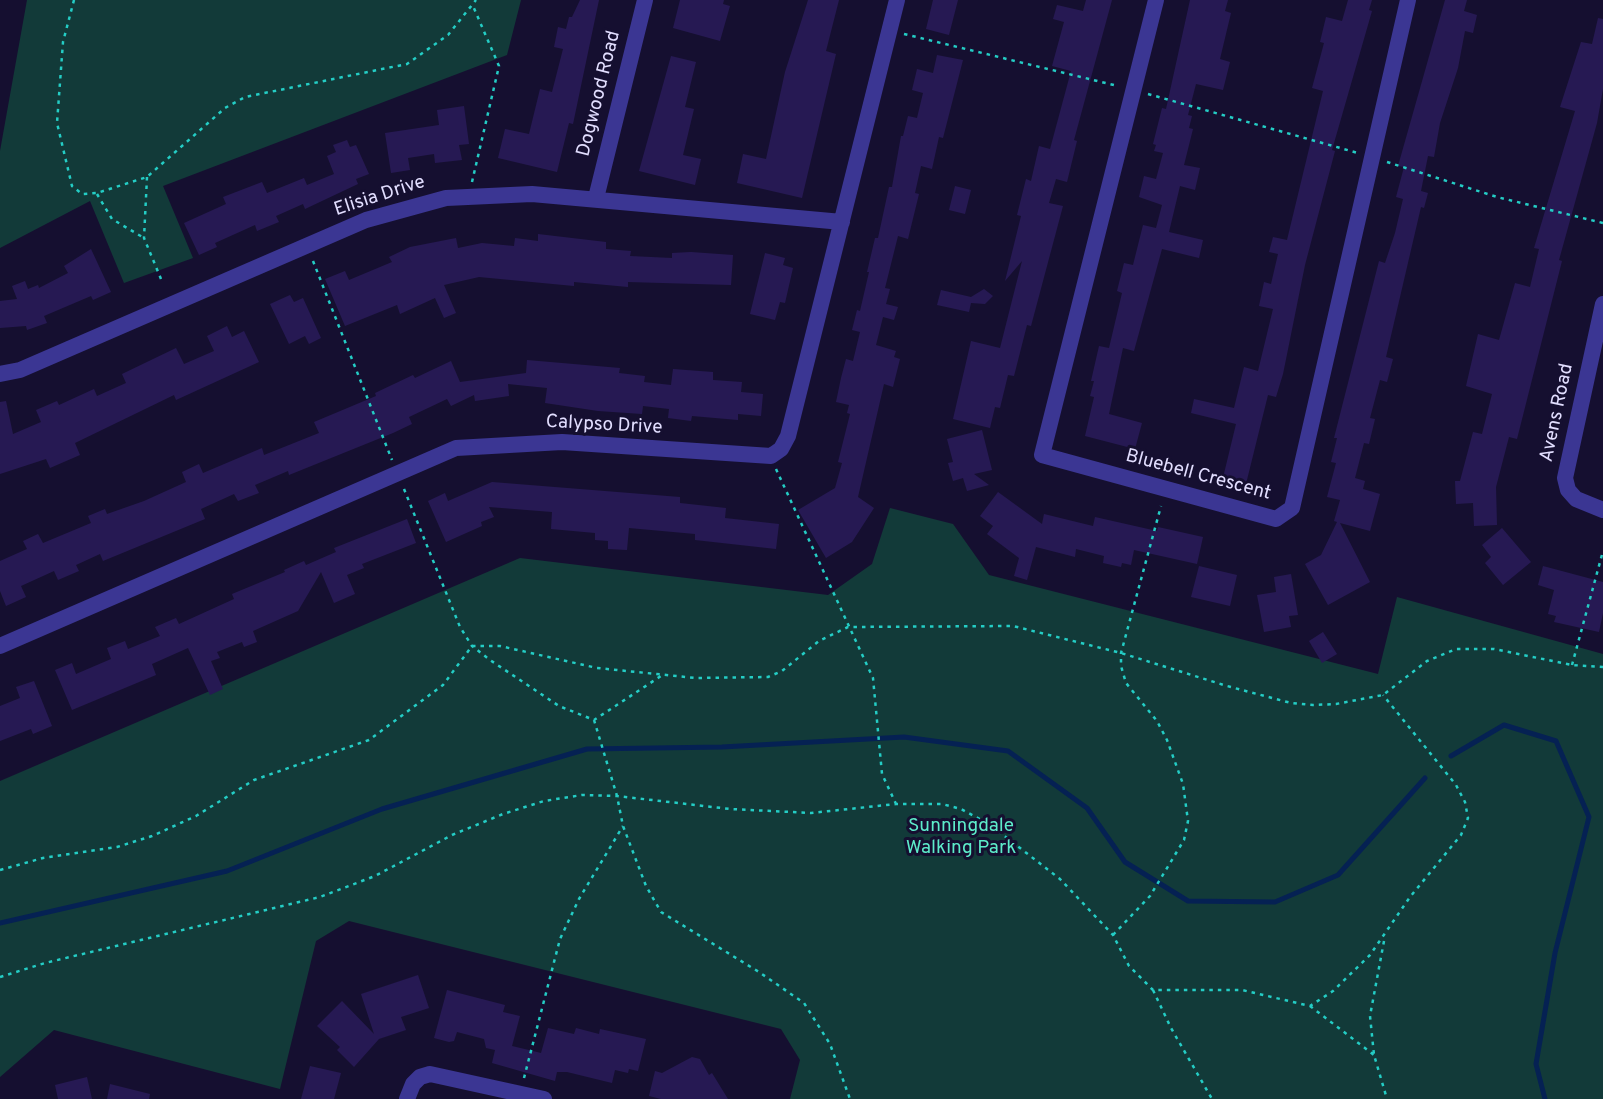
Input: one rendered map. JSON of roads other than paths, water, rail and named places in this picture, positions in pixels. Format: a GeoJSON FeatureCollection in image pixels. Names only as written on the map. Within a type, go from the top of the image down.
{"type":"FeatureCollection","features":[{"type":"Feature","properties":{"kind":"street","name":"Dogwood Road"},"geometry":{"type":"LineString","coordinates":[[596,198],[645,0]]}},
{"type":"Feature","properties":{"kind":"street"},"geometry":{"type":"LineString","coordinates":[[842,222],[897,0]]}},
{"type":"Feature","properties":{"kind":"street","name":"Bluebell Crescent"},"geometry":{"type":"LineString","coordinates":[[1156,0],[1042,455],[1276,519],[1292,508],[1408,0]]}},
{"type":"Feature","properties":{"kind":"street","name":"Elisia Drive"},"geometry":{"type":"LineString","coordinates":[[0,374],[20,370],[307,245],[419,203],[469,196],[533,194],[842,222]]}},
{"type":"Feature","properties":{"kind":"street","name":"Calypso Drive"},"geometry":{"type":"LineString","coordinates":[[0,646],[456,447],[562,442],[771,456],[788,436],[842,222]]}},
{"type":"Feature","properties":{"kind":"street","name":"Avens Road"},"geometry":{"type":"LineString","coordinates":[[1603,304],[1565,478],[1568,490],[1576,499],[1603,510]]}},
{"type":"Feature","properties":{"kind":"street"},"geometry":{"type":"LineString","coordinates":[[407,1099],[413,1084],[430,1074],[544,1099]]}},
{"type":"Feature","properties":{"kind":"waterway"},"geometry":{"type":"LineString","coordinates":[[1451,756],[1504,725],[1556,741],[1589,817],[1555,953],[1536,1064],[1545,1099]]}},
{"type":"Feature","properties":{"kind":"waterway"},"geometry":{"type":"LineString","coordinates":[[0,923],[227,871],[382,809],[587,749],[722,747],[904,737],[1008,751],[1087,808],[1125,862],[1188,901],[1275,902],[1338,875],[1425,778]]}},
{"type":"Feature","properties":{"kind":"park label","name":"Sunningdale Walking Park"},"geometry":{"type":"Point","coordinates":[961,838]}}]}
